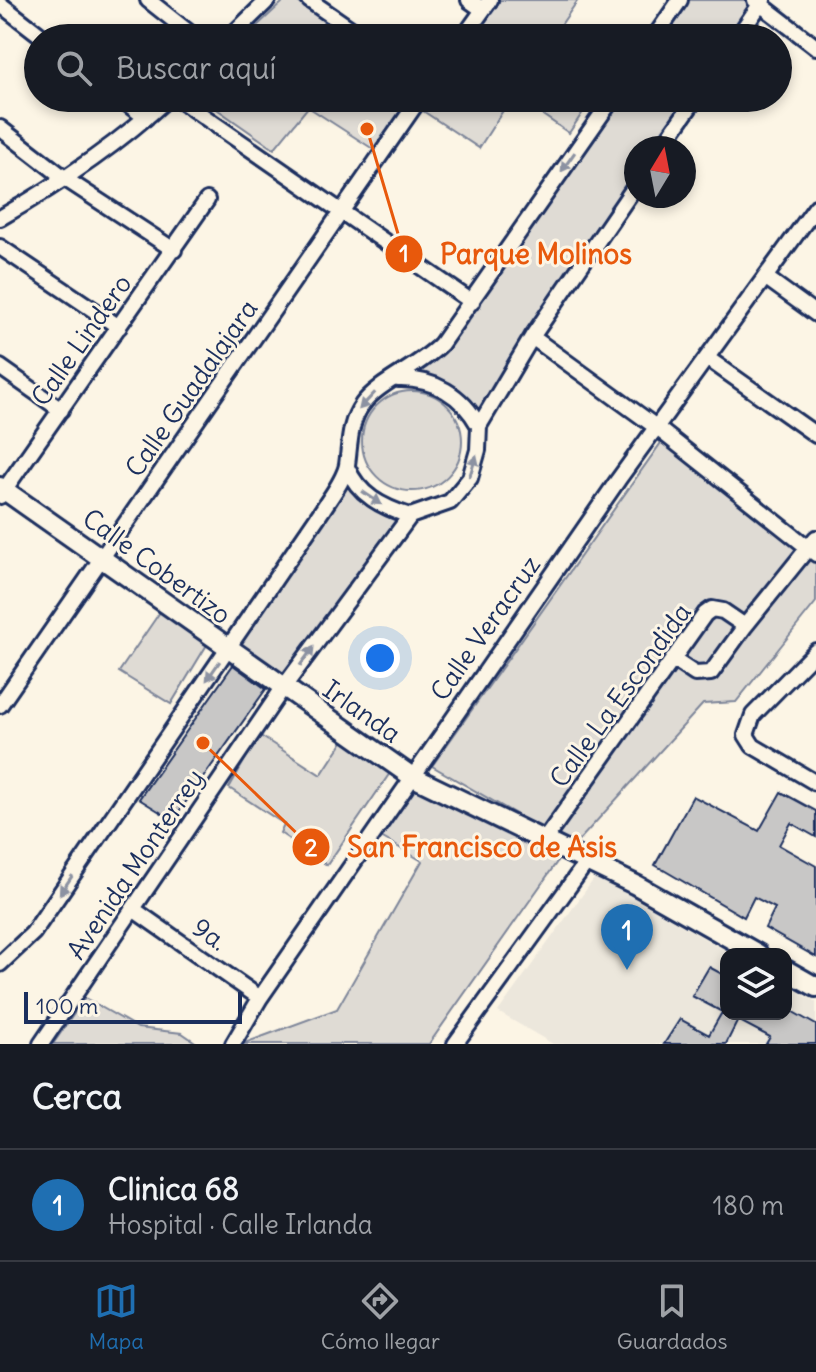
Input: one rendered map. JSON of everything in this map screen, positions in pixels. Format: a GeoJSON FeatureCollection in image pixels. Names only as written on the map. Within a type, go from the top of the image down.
{"type":"FeatureCollection","features":[{"type":"Feature","properties":{"kind":"street"},"geometry":{"type":"LineString","coordinates":[[148,0],[178,24]]}},
{"type":"Feature","properties":{"kind":"street"},"geometry":{"type":"LineString","coordinates":[[243,24],[268,0]]}},
{"type":"Feature","properties":{"kind":"street"},"geometry":{"type":"LineString","coordinates":[[309,0],[344,24]]}},
{"type":"Feature","properties":{"kind":"street"},"geometry":{"type":"LineString","coordinates":[[469,0],[486,5],[473,24]]}},
{"type":"Feature","properties":{"kind":"street"},"geometry":{"type":"LineString","coordinates":[[664,24],[680,0]]}},
{"type":"Feature","properties":{"kind":"street"},"geometry":{"type":"LineString","coordinates":[[745,24],[759,1],[788,24]]}},
{"type":"Feature","properties":{"kind":"street"},"geometry":{"type":"LineString","coordinates":[[0,4],[26,24]]}},
{"type":"Feature","properties":{"kind":"street"},"geometry":{"type":"LineString","coordinates":[[792,28],[816,47]]}},
{"type":"Feature","properties":{"kind":"street"},"geometry":{"type":"LineString","coordinates":[[138,112],[146,118]]}},
{"type":"Feature","properties":{"kind":"street"},"geometry":{"type":"LineString","coordinates":[[0,218],[67,180],[153,112]]}},
{"type":"Feature","properties":{"kind":"street"},"geometry":{"type":"LineString","coordinates":[[198,112],[472,302]]}},
{"type":"Feature","properties":{"kind":"street","name":"Calle Guadalajara"},"geometry":{"type":"LineString","coordinates":[[0,705],[410,112]]}},
{"type":"Feature","properties":{"kind":"street","name":"Avenida Monterrey"},"geometry":{"type":"LineString","coordinates":[[0,964],[33,933],[323,509],[347,467],[346,450],[356,415],[369,396],[423,363],[441,344],[603,112]]}},
{"type":"Feature","properties":{"kind":"street"},"geometry":{"type":"LineString","coordinates":[[669,136],[686,112]]}},
{"type":"Feature","properties":{"kind":"street"},"geometry":{"type":"LineString","coordinates":[[0,128],[67,180],[174,250]]}},
{"type":"Feature","properties":{"kind":"street","name":"Calle Lindero"},"geometry":{"type":"LineString","coordinates":[[1,491],[207,200]]}},
{"type":"Feature","properties":{"kind":"street"},"geometry":{"type":"LineString","coordinates":[[347,467],[362,492],[389,509],[410,516],[450,502],[476,464],[479,426],[532,337],[624,203]]}},
{"type":"Feature","properties":{"kind":"street","name":"Calle Veracruz"},"geometry":{"type":"LineString","coordinates":[[233,1044],[260,998],[411,776],[618,480],[816,207]]}},
{"type":"Feature","properties":{"kind":"street"},"geometry":{"type":"LineString","coordinates":[[0,247],[119,327]]}},
{"type":"Feature","properties":{"kind":"street"},"geometry":{"type":"LineString","coordinates":[[765,277],[816,314]]}},
{"type":"Feature","properties":{"kind":"street"},"geometry":{"type":"LineString","coordinates":[[532,337],[813,547],[745,626],[711,673],[695,674],[674,660]]}},
{"type":"Feature","properties":{"kind":"street"},"geometry":{"type":"LineString","coordinates":[[707,358],[816,435]]}},
{"type":"Feature","properties":{"kind":"street"},"geometry":{"type":"LineString","coordinates":[[0,367],[61,410]]}},
{"type":"Feature","properties":{"kind":"street"},"geometry":{"type":"LineString","coordinates":[[398,379],[413,378],[451,393],[465,403],[479,426]]}},
{"type":"Feature","properties":{"kind":"street","name":"Calle Cobertizo"},"geometry":{"type":"LineString","coordinates":[[1,491],[103,557],[283,688]]}},
{"type":"Feature","properties":{"kind":"street","name":"Avenida Monterrey"},"geometry":{"type":"LineString","coordinates":[[41,1044],[283,688],[410,516]]}},
{"type":"Feature","properties":{"kind":"street","name":"Calle La Escondida"},"geometry":{"type":"LineString","coordinates":[[543,842],[712,609],[723,611],[745,626]]}},
{"type":"Feature","properties":{"kind":"street"},"geometry":{"type":"LineString","coordinates":[[816,652],[751,718],[746,735],[753,746],[816,783]]}},
{"type":"Feature","properties":{"kind":"street","name":"Irlanda"},"geometry":{"type":"LineString","coordinates":[[283,688],[411,776],[636,885],[747,948]]}},
{"type":"Feature","properties":{"kind":"street"},"geometry":{"type":"LineString","coordinates":[[455,1044],[586,863]]}},
{"type":"Feature","properties":{"kind":"street","name":"9a."},"geometry":{"type":"LineString","coordinates":[[133,909],[260,998]]}},
{"type":"Feature","properties":{"kind":"street"},"geometry":{"type":"LineString","coordinates":[[792,973],[816,987]]}},
{"type":"Feature","properties":{"kind":"shaded area"},"geometry":{"type":"Polygon","coordinates":[[[285,0],[295,0],[329,24],[259,24],[285,0]]]}},
{"type":"Feature","properties":{"kind":"shaded area"},"geometry":{"type":"Polygon","coordinates":[[[500,0],[578,0],[562,24],[484,24],[500,0]]]}},
{"type":"Feature","properties":{"kind":"shaded area"},"geometry":{"type":"Polygon","coordinates":[[[680,0],[763,0],[747,24],[663,24],[680,0]]]}},
{"type":"Feature","properties":{"kind":"shaded area"},"geometry":{"type":"Polygon","coordinates":[[[221,112],[304,112],[274,149],[221,112]]]}},
{"type":"Feature","properties":{"kind":"shaded area"},"geometry":{"type":"Polygon","coordinates":[[[316,112],[402,112],[376,151],[316,112]]]}},
{"type":"Feature","properties":{"kind":"shaded area"},"geometry":{"type":"Polygon","coordinates":[[[425,112],[502,112],[479,148],[425,112]]]}},
{"type":"Feature","properties":{"kind":"shaded area"},"geometry":{"type":"Polygon","coordinates":[[[538,112],[583,112],[569,133],[538,112]]]}},
{"type":"Feature","properties":{"kind":"shaded area"},"geometry":{"type":"Polygon","coordinates":[[[601,112],[688,112],[672,136],[624,136],[624,208],[479,426],[470,410],[413,378],[601,112]]]}},
{"type":"Feature","properties":{"kind":"shaded area"},"geometry":{"type":"Polygon","coordinates":[[[412,391],[431,395],[448,405],[458,422],[462,441],[458,460],[448,477],[431,487],[412,491],[393,487],[376,477],[366,460],[362,441],[366,422],[376,405],[393,395],[412,391]]]}},
{"type":"Feature","properties":{"kind":"shaded area"},"geometry":{"type":"Polygon","coordinates":[[[663,440],[816,545],[816,602],[736,702],[703,704],[573,847],[432,766],[663,440]]]}},
{"type":"Feature","properties":{"kind":"shaded area"},"geometry":{"type":"Polygon","coordinates":[[[348,483],[372,506],[403,518],[282,682],[236,647],[348,483]]]}},
{"type":"Feature","properties":{"kind":"shaded area"},"geometry":{"type":"Polygon","coordinates":[[[160,612],[208,643],[171,704],[119,672],[160,612]]]}},
{"type":"Feature","properties":{"kind":"shaded area"},"geometry":{"type":"Polygon","coordinates":[[[259,735],[321,775],[344,740],[392,770],[327,865],[280,833],[284,824],[229,788],[259,735]]]}},
{"type":"Feature","properties":{"kind":"shaded area"},"geometry":{"type":"Polygon","coordinates":[[[410,780],[559,859],[429,1044],[242,1044],[337,1009],[422,861],[376,834],[410,780]]]}},
{"type":"Feature","properties":{"kind":"shaded area"},"geometry":{"type":"Polygon","coordinates":[[[596,876],[721,948],[720,1020],[792,1020],[792,988],[816,1002],[816,1044],[553,1044],[498,1012],[596,876]]]}},
{"type":"Feature","properties":{"kind":"shaded area"},"geometry":{"type":"Polygon","coordinates":[[[85,998],[138,1028],[182,1033],[198,1044],[53,1044],[85,998]]]}},
{"type":"Feature","properties":{"kind":"building"},"geometry":{"type":"Polygon","coordinates":[[[233,665],[266,689],[173,820],[139,799],[233,665]]]}},
{"type":"Feature","properties":{"kind":"building"},"geometry":{"type":"Polygon","coordinates":[[[781,792],[816,811],[816,837],[791,823],[779,845],[816,866],[816,957],[765,928],[775,908],[754,897],[744,917],[655,865],[693,796],[759,831],[781,792]]]}},
{"type":"Feature","properties":{"kind":"building"},"geometry":{"type":"Polygon","coordinates":[[[709,967],[720,973],[720,1011],[692,996],[709,967]]]}},
{"type":"Feature","properties":{"kind":"building"},"geometry":{"type":"Polygon","coordinates":[[[792,1011],[816,1025],[816,1044],[766,1044],[770,1037],[738,1020],[792,1020],[792,1011]]]}},
{"type":"Feature","properties":{"kind":"building"},"geometry":{"type":"Polygon","coordinates":[[[720,1016],[720,1020],[738,1020],[726,1044],[664,1044],[680,1019],[709,1035],[720,1016]]]}},
{"type":"Feature","properties":{"kind":"place","name":"Parque Molinos"},"geometry":{"type":"Point","coordinates":[367,129]}},
{"type":"Feature","properties":{"kind":"place","name":"San Francisco de Asis"},"geometry":{"type":"Point","coordinates":[203,743]}},
{"type":"Feature","properties":{"kind":"place","name":"Clinica 68"},"geometry":{"type":"Point","coordinates":[627,970]}}]}
